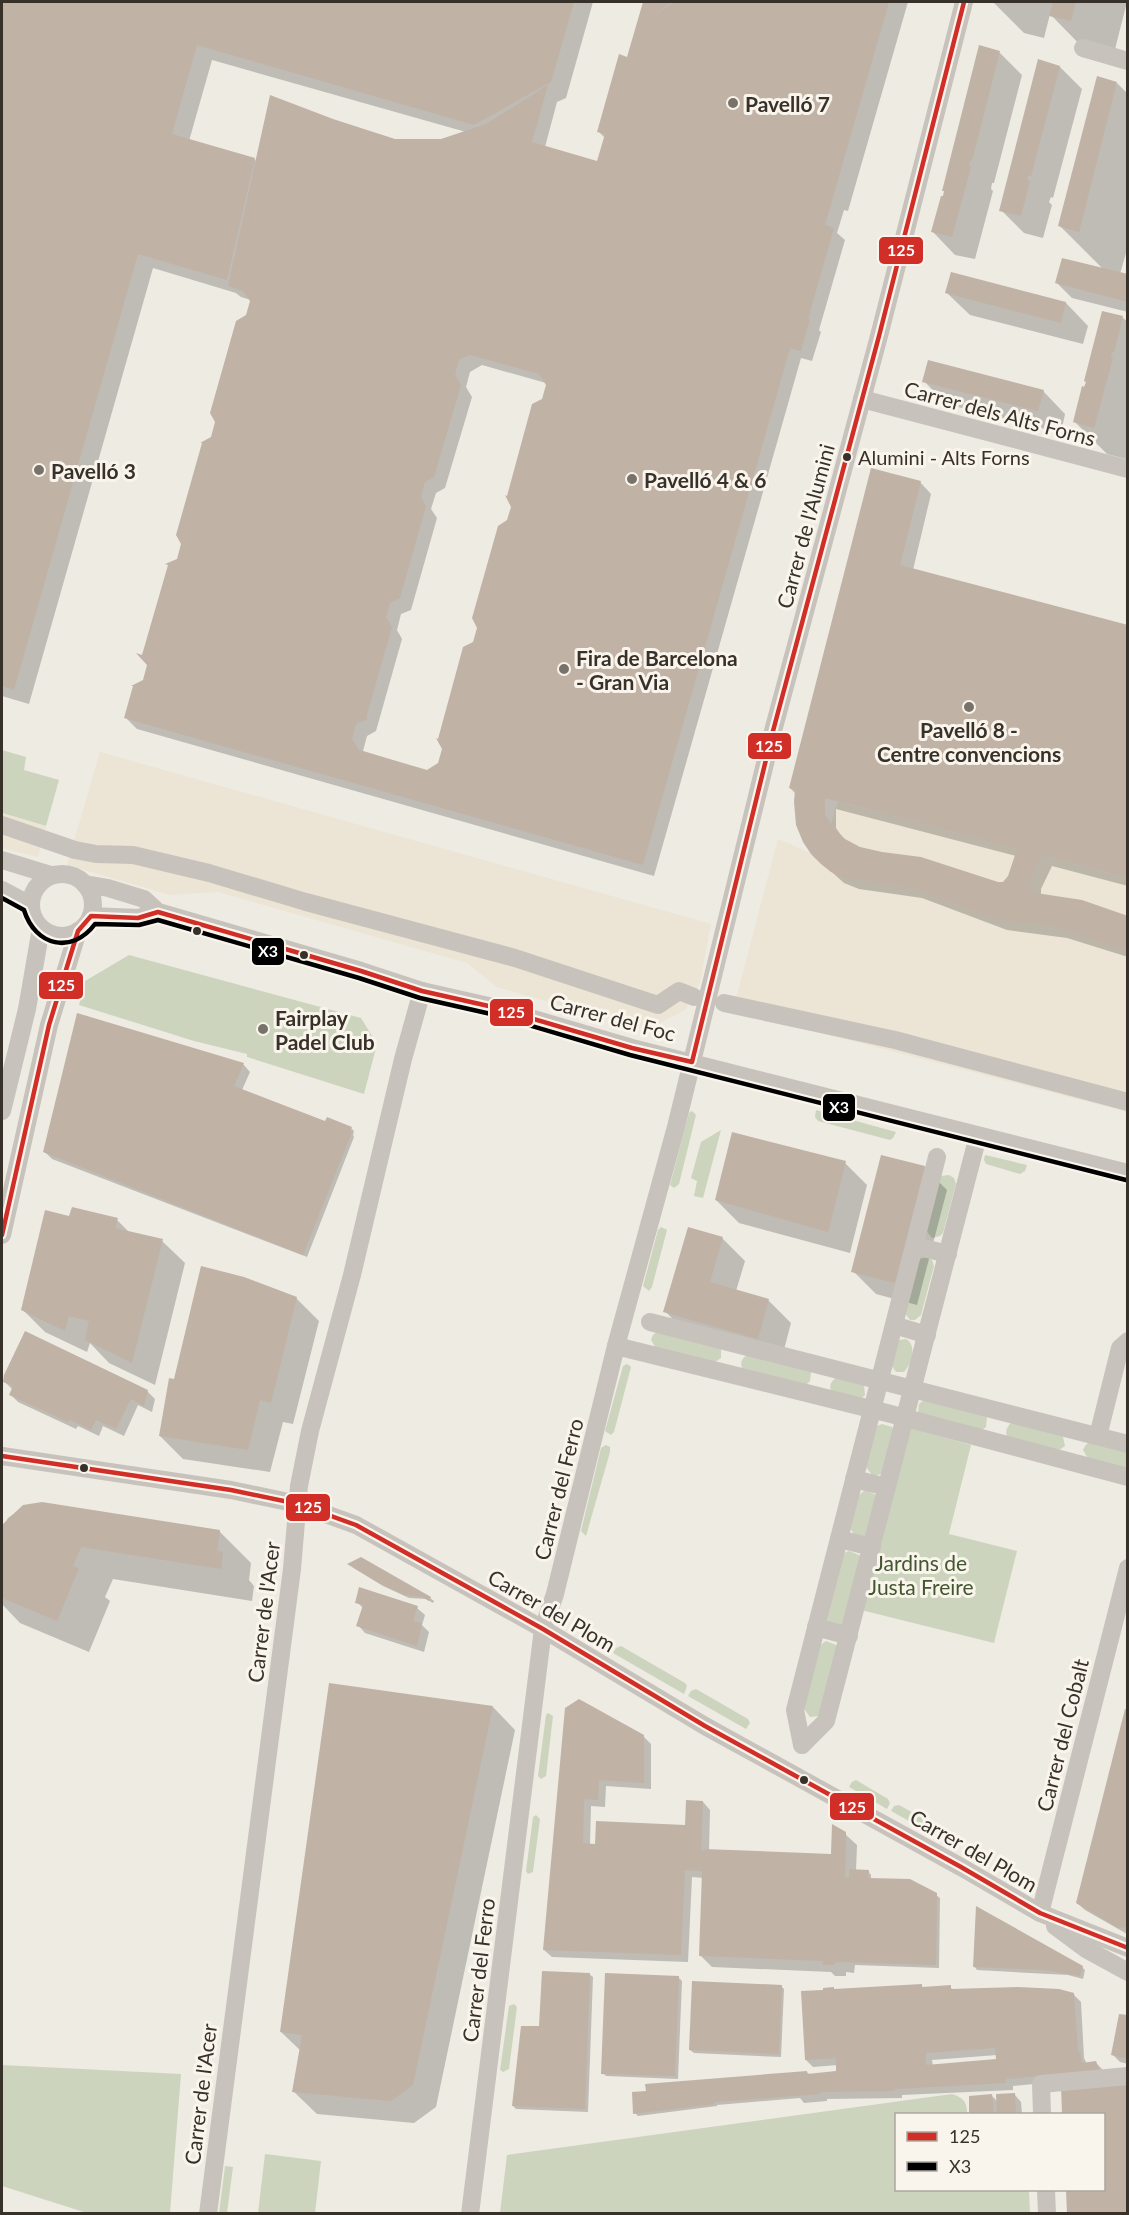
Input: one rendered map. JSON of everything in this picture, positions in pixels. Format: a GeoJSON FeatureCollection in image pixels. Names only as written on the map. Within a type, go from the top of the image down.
{"type":"FeatureCollection","features":[{"type":"Feature","properties":{"kind":"street","name":"Carrer de l'Alumini"},"geometry":{"type":"LineString","coordinates":[[692,1062],[773,731],[862,399],[964,2]]}},
{"type":"Feature","properties":{"kind":"street"},"geometry":{"type":"LineString","coordinates":[[1083,48],[1128,61]]}},
{"type":"Feature","properties":{"kind":"street","name":"Carrer dels Alts Forns"},"geometry":{"type":"LineString","coordinates":[[862,399],[1128,469]]}},
{"type":"Feature","properties":{"kind":"street","name":"Carrer del Foc"},"geometry":{"type":"LineString","coordinates":[[2,825],[96,854],[133,855],[210,873],[306,902],[515,958],[658,1005],[687,994]]}},
{"type":"Feature","properties":{"kind":"street"},"geometry":{"type":"LineString","coordinates":[[2,860],[51,875],[65,873],[76,877],[85,884],[92,896],[91,916],[78,931],[49,1025],[2,1235]]}},
{"type":"Feature","properties":{"kind":"street"},"geometry":{"type":"LineString","coordinates":[[51,875],[36,887],[30,905],[35,921],[41,928],[59,936],[78,931]]}},
{"type":"Feature","properties":{"kind":"street","name":"Carrer del Foc"},"geometry":{"type":"LineString","coordinates":[[85,884],[144,899],[158,912],[422,991],[493,1007],[632,1048],[1128,1173]]}},
{"type":"Feature","properties":{"kind":"street"},"geometry":{"type":"LineString","coordinates":[[2,890],[30,905]]}},
{"type":"Feature","properties":{"kind":"street","name":"Carrer del Foc"},"geometry":{"type":"LineString","coordinates":[[91,916],[138,918],[158,912]]}},
{"type":"Feature","properties":{"kind":"street"},"geometry":{"type":"LineString","coordinates":[[2,1111],[27,1009],[41,928]]}},
{"type":"Feature","properties":{"kind":"street","name":"Carrer de l'Acer"},"geometry":{"type":"LineString","coordinates":[[208,2214],[289,1592],[299,1486],[310,1431],[352,1275],[422,991]]}},
{"type":"Feature","properties":{"kind":"street"},"geometry":{"type":"LineString","coordinates":[[726,1004],[895,1040],[1128,1102]]}},
{"type":"Feature","properties":{"kind":"street","name":"Carrer del Ferro"},"geometry":{"type":"LineString","coordinates":[[470,2214],[543,1629],[555,1594],[616,1346],[692,1062]]}},
{"type":"Feature","properties":{"kind":"street"},"geometry":{"type":"LineString","coordinates":[[938,1157],[795,1710],[801,1745],[826,1722],[978,1136]]}},
{"type":"Feature","properties":{"kind":"street"},"geometry":{"type":"LineString","coordinates":[[915,1246],[948,1254]]}},
{"type":"Feature","properties":{"kind":"street"},"geometry":{"type":"LineString","coordinates":[[650,1322],[1128,1444]]}},
{"type":"Feature","properties":{"kind":"street"},"geometry":{"type":"LineString","coordinates":[[894,1325],[927,1335]]}},
{"type":"Feature","properties":{"kind":"street"},"geometry":{"type":"LineString","coordinates":[[1098,1436],[1120,1348],[1128,1341]]}},
{"type":"Feature","properties":{"kind":"street"},"geometry":{"type":"LineString","coordinates":[[728,1373],[734,1343]]}},
{"type":"Feature","properties":{"kind":"street"},"geometry":{"type":"LineString","coordinates":[[616,1346],[905,1418],[1128,1477]]}},
{"type":"Feature","properties":{"kind":"street"},"geometry":{"type":"LineString","coordinates":[[818,1396],[826,1367]]}},
{"type":"Feature","properties":{"kind":"street"},"geometry":{"type":"LineString","coordinates":[[992,1441],[999,1411]]}},
{"type":"Feature","properties":{"kind":"street"},"geometry":{"type":"LineString","coordinates":[[1071,1462],[1078,1431]]}},
{"type":"Feature","properties":{"kind":"street","name":"Carrer del Plom"},"geometry":{"type":"LineString","coordinates":[[2,1456],[231,1490],[298,1504],[356,1525],[543,1629],[705,1726],[1040,1913]]}},
{"type":"Feature","properties":{"kind":"street"},"geometry":{"type":"LineString","coordinates":[[854,1479],[887,1488]]}},
{"type":"Feature","properties":{"kind":"street"},"geometry":{"type":"LineString","coordinates":[[839,1539],[872,1547]]}},
{"type":"Feature","properties":{"kind":"street","name":"Carrer del Cobalt"},"geometry":{"type":"LineString","coordinates":[[1040,1913],[1128,1568]]}},
{"type":"Feature","properties":{"kind":"street"},"geometry":{"type":"LineString","coordinates":[[816,1627],[849,1636]]}},
{"type":"Feature","properties":{"kind":"street"},"geometry":{"type":"LineString","coordinates":[[1040,1913],[1128,1948]]}},
{"type":"Feature","properties":{"kind":"street"},"geometry":{"type":"LineString","coordinates":[[1040,1913],[1086,1949],[1128,1972]]}},
{"type":"Feature","properties":{"kind":"street"},"geometry":{"type":"LineString","coordinates":[[1042,2113],[1041,2084],[1128,2076]]}},
{"type":"Feature","properties":{"kind":"street"},"geometry":{"type":"LineString","coordinates":[[1046,2191],[1047,2214]]}},
{"type":"Feature","properties":{"kind":"green space"},"geometry":{"type":"Polygon","coordinates":[[[2,750],[26,757],[24,770],[59,780],[46,826],[2,813],[2,750]]]}},
{"type":"Feature","properties":{"kind":"green space","name":"Fairplay Padel Club"},"geometry":{"type":"Polygon","coordinates":[[[129,955],[361,1018],[377,1044],[364,1094],[247,1057],[247,1054],[194,1041],[79,1005],[85,981],[129,955]]]}},
{"type":"Feature","properties":{"kind":"green space"},"geometry":{"type":"Polygon","coordinates":[[[816,1110],[896,1132],[890,1140],[818,1121],[815,1117],[816,1110]]]}},
{"type":"Feature","properties":{"kind":"green space"},"geometry":{"type":"Polygon","coordinates":[[[692,1111],[696,1115],[679,1184],[674,1188],[670,1185],[689,1113],[692,1111]]]}},
{"type":"Feature","properties":{"kind":"green space"},"geometry":{"type":"Polygon","coordinates":[[[721,1130],[703,1198],[694,1196],[697,1181],[691,1178],[701,1142],[721,1130]]]}},
{"type":"Feature","properties":{"kind":"green space"},"geometry":{"type":"Polygon","coordinates":[[[985,1155],[1027,1165],[1025,1171],[1020,1174],[986,1164],[985,1155]]]}},
{"type":"Feature","properties":{"kind":"green space"},"geometry":{"type":"Polygon","coordinates":[[[949,1175],[954,1178],[956,1184],[943,1233],[932,1238],[925,1229],[939,1180],[941,1176],[949,1175]]]}},
{"type":"Feature","properties":{"kind":"green space"},"geometry":{"type":"Polygon","coordinates":[[[661,1227],[667,1230],[649,1291],[643,1286],[658,1230],[661,1227]]]}},
{"type":"Feature","properties":{"kind":"green space"},"geometry":{"type":"Polygon","coordinates":[[[927,1257],[932,1260],[934,1266],[921,1315],[915,1320],[910,1320],[904,1312],[920,1259],[927,1257]]]}},
{"type":"Feature","properties":{"kind":"green space"},"geometry":{"type":"Polygon","coordinates":[[[658,1331],[721,1349],[721,1358],[712,1364],[657,1350],[651,1340],[658,1331]]]}},
{"type":"Feature","properties":{"kind":"green space"},"geometry":{"type":"Polygon","coordinates":[[[906,1339],[911,1345],[911,1359],[904,1372],[896,1372],[891,1365],[899,1340],[906,1339]]]}},
{"type":"Feature","properties":{"kind":"green space"},"geometry":{"type":"Polygon","coordinates":[[[748,1354],[811,1372],[810,1381],[806,1385],[742,1368],[742,1360],[748,1354]]]}},
{"type":"Feature","properties":{"kind":"green space"},"geometry":{"type":"Polygon","coordinates":[[[627,1364],[631,1367],[614,1432],[611,1435],[605,1431],[623,1366],[627,1364]]]}},
{"type":"Feature","properties":{"kind":"green space"},"geometry":{"type":"Polygon","coordinates":[[[837,1377],[864,1385],[865,1395],[862,1398],[831,1391],[831,1383],[837,1377]]]}},
{"type":"Feature","properties":{"kind":"green space"},"geometry":{"type":"Polygon","coordinates":[[[924,1400],[982,1413],[987,1418],[986,1427],[982,1430],[918,1414],[919,1404],[924,1400]]]}},
{"type":"Feature","properties":{"kind":"green space"},"geometry":{"type":"Polygon","coordinates":[[[1012,1422],[1060,1433],[1065,1446],[1056,1452],[1007,1437],[1007,1429],[1012,1422]]]}},
{"type":"Feature","properties":{"kind":"green space"},"geometry":{"type":"Polygon","coordinates":[[[882,1424],[892,1427],[895,1434],[882,1474],[873,1476],[865,1466],[877,1426],[882,1424]]]}},
{"type":"Feature","properties":{"kind":"green space","name":"Jardins de Justa Freire"},"geometry":{"type":"Polygon","coordinates":[[[908,1427],[971,1445],[949,1534],[1017,1551],[994,1643],[861,1610],[908,1427]]]}},
{"type":"Feature","properties":{"kind":"green space"},"geometry":{"type":"Polygon","coordinates":[[[1090,1441],[1127,1449],[1127,1467],[1124,1469],[1089,1460],[1083,1450],[1090,1441]]]}},
{"type":"Feature","properties":{"kind":"green space"},"geometry":{"type":"Polygon","coordinates":[[[606,1445],[610,1447],[610,1452],[586,1536],[581,1531],[601,1448],[606,1445]]]}},
{"type":"Feature","properties":{"kind":"green space"},"geometry":{"type":"Polygon","coordinates":[[[865,1490],[876,1495],[865,1536],[856,1536],[848,1526],[857,1497],[865,1490]]]}},
{"type":"Feature","properties":{"kind":"green space"},"geometry":{"type":"Polygon","coordinates":[[[849,1551],[859,1555],[863,1561],[842,1626],[827,1622],[844,1553],[849,1551]]]}},
{"type":"Feature","properties":{"kind":"green space"},"geometry":{"type":"Polygon","coordinates":[[[826,1641],[836,1645],[840,1651],[819,1716],[810,1717],[802,1706],[818,1647],[826,1641]]]}},
{"type":"Feature","properties":{"kind":"green space"},"geometry":{"type":"Polygon","coordinates":[[[621,1646],[685,1683],[687,1686],[684,1694],[613,1653],[621,1646]]]}},
{"type":"Feature","properties":{"kind":"green space"},"geometry":{"type":"Polygon","coordinates":[[[696,1689],[748,1719],[750,1723],[746,1729],[688,1696],[696,1689]]]}},
{"type":"Feature","properties":{"kind":"green space"},"geometry":{"type":"Polygon","coordinates":[[[548,1713],[553,1716],[546,1776],[541,1779],[538,1776],[548,1713]]]}},
{"type":"Feature","properties":{"kind":"green space"},"geometry":{"type":"Polygon","coordinates":[[[856,1780],[888,1799],[890,1803],[887,1809],[849,1787],[856,1780]]]}},
{"type":"Feature","properties":{"kind":"green space"},"geometry":{"type":"Polygon","coordinates":[[[899,1805],[953,1835],[952,1845],[891,1811],[894,1806],[899,1805]]]}},
{"type":"Feature","properties":{"kind":"green space"},"geometry":{"type":"Polygon","coordinates":[[[536,1815],[540,1819],[533,1872],[528,1874],[526,1871],[533,1817],[536,1815]]]}},
{"type":"Feature","properties":{"kind":"green space"},"geometry":{"type":"Polygon","coordinates":[[[514,2004],[517,2007],[509,2069],[503,2072],[500,2070],[509,2006],[514,2004]]]}},
{"type":"Feature","properties":{"kind":"green space"},"geometry":{"type":"Polygon","coordinates":[[[2,2065],[181,2074],[170,2213],[87,2213],[2,2186],[2,2065]]]}},
{"type":"Feature","properties":{"kind":"green space"},"geometry":{"type":"Polygon","coordinates":[[[952,2094],[964,2101],[967,2113],[895,2113],[895,2191],[1029,2191],[1030,2213],[500,2213],[507,2155],[952,2094]]]}},
{"type":"Feature","properties":{"kind":"green space"},"geometry":{"type":"Polygon","coordinates":[[[265,2154],[321,2161],[315,2213],[258,2213],[265,2154]]]}},
{"type":"Feature","properties":{"kind":"green space"},"geometry":{"type":"Polygon","coordinates":[[[225,2166],[233,2167],[227,2213],[219,2213],[225,2166]]]}},
{"type":"Feature","properties":{"kind":"shaded area"},"geometry":{"type":"Polygon","coordinates":[[[100,752],[711,924],[700,982],[685,1010],[646,1030],[497,987],[467,963],[218,892],[170,895],[67,865],[100,752]]]}},
{"type":"Feature","properties":{"kind":"shaded area"},"geometry":{"type":"Polygon","coordinates":[[[838,802],[1127,878],[1127,1112],[733,1010],[778,839],[820,857],[838,802]]]}},
{"type":"Feature","properties":{"kind":"shaded area"},"geometry":{"type":"Polygon","coordinates":[[[2,813],[46,826],[38,857],[2,848],[2,813]]]}},
{"type":"Feature","properties":{"kind":"building","name":"Pavelló 3"},"geometry":{"type":"Polygon","coordinates":[[[2,2],[574,2],[551,82],[474,125],[197,45],[172,134],[255,158],[227,280],[138,254],[14,690],[2,686],[2,2]]]}},
{"type":"Feature","properties":{"kind":"building","name":"Pavelló 4 & 6"},"geometry":{"type":"Polygon","coordinates":[[[643,2],[671,2],[649,20],[674,2],[889,2],[825,225],[834,228],[801,351],[790,348],[643,865],[124,718],[133,686],[131,686],[143,680],[147,665],[136,653],[142,655],[168,565],[165,564],[177,559],[181,544],[176,535],[202,443],[200,443],[211,437],[215,422],[210,413],[236,321],[246,315],[250,301],[243,291],[228,286],[270,95],[395,139],[441,139],[486,124],[548,85],[532,142],[597,161],[605,134],[597,132],[619,54],[627,57],[643,2]],[[470,355],[459,360],[455,374],[461,385],[434,477],[425,482],[421,497],[426,506],[400,598],[390,603],[386,617],[392,627],[366,718],[368,719],[356,724],[352,739],[359,750],[427,770],[438,763],[442,749],[436,738],[438,739],[463,647],[473,642],[477,628],[472,618],[498,526],[507,520],[511,507],[505,495],[507,496],[532,404],[542,399],[546,385],[539,374],[470,355]]]}},
{"type":"Feature","properties":{"kind":"building"},"geometry":{"type":"Polygon","coordinates":[[[1053,2],[1076,2],[1071,21],[1049,16],[1053,2]]]}},
{"type":"Feature","properties":{"kind":"building"},"geometry":{"type":"Polygon","coordinates":[[[979,45],[1000,51],[952,237],[931,232],[941,196],[943,196],[944,191],[942,191],[979,45]]]}},
{"type":"Feature","properties":{"kind":"building"},"geometry":{"type":"Polygon","coordinates":[[[1038,59],[1060,66],[1031,176],[1028,176],[1027,180],[1030,181],[1021,216],[999,211],[1038,59]]]}},
{"type":"Feature","properties":{"kind":"building"},"geometry":{"type":"Polygon","coordinates":[[[1097,76],[1117,82],[1079,232],[1058,226],[1097,76]]]}},
{"type":"Feature","properties":{"kind":"building"},"geometry":{"type":"Polygon","coordinates":[[[1062,258],[1128,274],[1128,302],[1055,283],[1062,258]]]}},
{"type":"Feature","properties":{"kind":"building"},"geometry":{"type":"Polygon","coordinates":[[[951,272],[1066,302],[1061,323],[945,293],[951,272]]]}},
{"type":"Feature","properties":{"kind":"building"},"geometry":{"type":"Polygon","coordinates":[[[1102,311],[1123,316],[1094,428],[1073,422],[1082,386],[1084,387],[1086,382],[1084,381],[1102,311]]]}},
{"type":"Feature","properties":{"kind":"building"},"geometry":{"type":"Polygon","coordinates":[[[928,360],[1044,390],[1038,411],[922,382],[928,360]]]}},
{"type":"Feature","properties":{"kind":"building","name":"Pavelló 8 - Centre convencions"},"geometry":{"type":"Polygon","coordinates":[[[871,468],[921,481],[900,565],[1128,625],[1128,878],[1041,855],[1031,877],[1030,886],[1036,893],[1082,900],[1128,916],[1128,951],[1055,927],[995,919],[910,887],[847,878],[831,872],[811,854],[803,842],[796,825],[795,790],[789,788],[871,468]],[[825,798],[825,815],[833,827],[845,839],[860,847],[921,857],[998,882],[1003,882],[1008,876],[1017,849],[825,798]]]}},
{"type":"Feature","properties":{"kind":"building"},"geometry":{"type":"Polygon","coordinates":[[[77,1013],[244,1063],[234,1086],[325,1121],[327,1117],[352,1127],[303,1255],[43,1152],[77,1013]]]}},
{"type":"Feature","properties":{"kind":"building"},"geometry":{"type":"Polygon","coordinates":[[[732,1132],[846,1161],[828,1232],[715,1200],[732,1132]]]}},
{"type":"Feature","properties":{"kind":"building"},"geometry":{"type":"Polygon","coordinates":[[[881,1155],[925,1166],[895,1283],[851,1272],[881,1155]]]}},
{"type":"Feature","properties":{"kind":"building"},"geometry":{"type":"Polygon","coordinates":[[[72,1207],[118,1218],[115,1228],[163,1239],[132,1363],[85,1340],[89,1321],[69,1316],[65,1331],[21,1310],[45,1210],[69,1216],[72,1207]]]}},
{"type":"Feature","properties":{"kind":"building"},"geometry":{"type":"Polygon","coordinates":[[[688,1227],[723,1237],[710,1282],[769,1299],[758,1339],[663,1312],[688,1227]]]}},
{"type":"Feature","properties":{"kind":"building"},"geometry":{"type":"Polygon","coordinates":[[[201,1266],[244,1277],[297,1297],[271,1403],[260,1400],[248,1450],[159,1436],[169,1378],[174,1379],[201,1266]]]}},
{"type":"Feature","properties":{"kind":"building"},"geometry":{"type":"Polygon","coordinates":[[[25,1331],[148,1390],[144,1406],[131,1399],[116,1429],[96,1420],[91,1430],[9,1395],[13,1386],[3,1382],[4,1375],[25,1331]]]}},
{"type":"Feature","properties":{"kind":"building"},"geometry":{"type":"Polygon","coordinates":[[[42,1502],[220,1530],[217,1551],[223,1552],[221,1569],[81,1547],[73,1566],[79,1568],[57,1621],[2,1598],[2,1525],[23,1505],[42,1502]]]}},
{"type":"Feature","properties":{"kind":"building"},"geometry":{"type":"Polygon","coordinates":[[[361,1557],[431,1597],[429,1601],[422,1597],[404,1595],[347,1564],[361,1557]]]}},
{"type":"Feature","properties":{"kind":"building"},"geometry":{"type":"Polygon","coordinates":[[[359,1587],[418,1606],[413,1621],[422,1623],[417,1646],[356,1626],[363,1605],[355,1603],[359,1587]]]}},
{"type":"Feature","properties":{"kind":"building"},"geometry":{"type":"Polygon","coordinates":[[[329,1683],[493,1706],[413,2085],[391,2101],[292,2092],[302,2035],[280,2032],[329,1683]]]}},
{"type":"Feature","properties":{"kind":"building"},"geometry":{"type":"Polygon","coordinates":[[[579,1699],[644,1735],[644,1783],[599,1780],[598,1800],[584,1799],[583,1843],[595,1844],[596,1821],[685,1825],[686,1800],[703,1801],[701,1851],[704,1849],[831,1854],[832,1824],[846,1832],[845,1877],[849,1878],[849,1869],[869,1870],[868,1878],[910,1879],[937,1893],[936,1965],[835,1962],[835,1965],[823,1965],[823,1961],[699,1956],[702,1871],[685,1870],[681,1955],[543,1950],[565,1708],[579,1699]]]}},
{"type":"Feature","properties":{"kind":"building"},"geometry":{"type":"Polygon","coordinates":[[[1125,1709],[1128,1710],[1128,1927],[1118,1928],[1076,1903],[1125,1709]]]}},
{"type":"Feature","properties":{"kind":"building"},"geometry":{"type":"Polygon","coordinates":[[[976,1906],[1083,1966],[1080,1976],[1044,1970],[973,1967],[976,1906]]]}},
{"type":"Feature","properties":{"kind":"building"},"geometry":{"type":"Polygon","coordinates":[[[542,1971],[590,1973],[585,2109],[512,2106],[521,2026],[539,2026],[542,1971]]]}},
{"type":"Feature","properties":{"kind":"building"},"geometry":{"type":"Polygon","coordinates":[[[605,1973],[679,1976],[675,2076],[601,2074],[605,1973]]]}},
{"type":"Feature","properties":{"kind":"building"},"geometry":{"type":"Polygon","coordinates":[[[692,1981],[782,1985],[779,2054],[689,2050],[692,1981]]]}},
{"type":"Feature","properties":{"kind":"building"},"geometry":{"type":"Polygon","coordinates":[[[922,1984],[922,1987],[951,1985],[951,1989],[1018,1987],[1059,1989],[1074,1993],[1078,2052],[1080,2052],[1082,2063],[1096,2061],[1099,2070],[1006,2079],[1006,2083],[895,2089],[895,2091],[820,2092],[820,2094],[714,2102],[715,2104],[633,2114],[632,2092],[646,2091],[645,2084],[807,2071],[807,2074],[836,2071],[836,2058],[805,2060],[801,1991],[834,1987],[834,1989],[922,1984]],[[995,2048],[926,2053],[926,2065],[996,2059],[995,2048]]]}},
{"type":"Feature","properties":{"kind":"building"},"geometry":{"type":"Polygon","coordinates":[[[1119,2014],[1128,2015],[1128,2059],[1111,2055],[1119,2014]]]}},
{"type":"Feature","properties":{"kind":"building"},"geometry":{"type":"Polygon","coordinates":[[[1128,2083],[1128,2214],[1067,2214],[1066,2191],[1105,2191],[1105,2113],[1062,2113],[1061,2086],[1128,2083]]]}},
{"type":"Feature","properties":{"kind":"building"},"geometry":{"type":"Polygon","coordinates":[[[1015,2093],[1016,2113],[997,2113],[996,2094],[1015,2093]]]}},
{"type":"Feature","properties":{"kind":"building"},"geometry":{"type":"Polygon","coordinates":[[[992,2094],[994,2113],[969,2113],[969,2096],[992,2094]]]}},
{"type":"Feature","properties":{"kind":"transit line","name":"125"},"geometry":{"type":"LineString","coordinates":[[2,1235],[49,1025],[78,931],[91,916],[138,918],[158,912],[422,991],[493,1007],[632,1048],[692,1062],[773,731],[879,336],[964,2]]}},
{"type":"Feature","properties":{"kind":"transit line","name":"X3"},"geometry":{"type":"LineString","coordinates":[[2,898],[24,910],[36,932],[55,942],[65,943],[76,940],[86,934],[95,924],[139,925],[158,920],[420,998],[491,1014],[630,1055],[1126,1180]]}},
{"type":"Feature","properties":{"kind":"transit line","name":"125"},"geometry":{"type":"LineString","coordinates":[[2,1456],[231,1490],[298,1504],[356,1525],[543,1629],[705,1726],[1040,1913],[1128,1948]]}},
{"type":"Feature","properties":{"kind":"place","name":"Pavelló 7"},"geometry":{"type":"Point","coordinates":[733,103]}},
{"type":"Feature","properties":{"kind":"place","name":"Alumini - Alts Forns"},"geometry":{"type":"Point","coordinates":[847,457]}},
{"type":"Feature","properties":{"kind":"place","name":"Pavelló 3"},"geometry":{"type":"Point","coordinates":[39,470]}},
{"type":"Feature","properties":{"kind":"place","name":"Pavelló 4 & 6"},"geometry":{"type":"Point","coordinates":[632,479]}},
{"type":"Feature","properties":{"kind":"place","name":"Fira de Barcelona - Gran Via"},"geometry":{"type":"Point","coordinates":[564,669]}},
{"type":"Feature","properties":{"kind":"place","name":"Pavelló 8 - Centre convencions"},"geometry":{"type":"Point","coordinates":[969,707]}},
{"type":"Feature","properties":{"kind":"place","name":"Fairplay Padel Club"},"geometry":{"type":"Point","coordinates":[263,1029]}}]}
